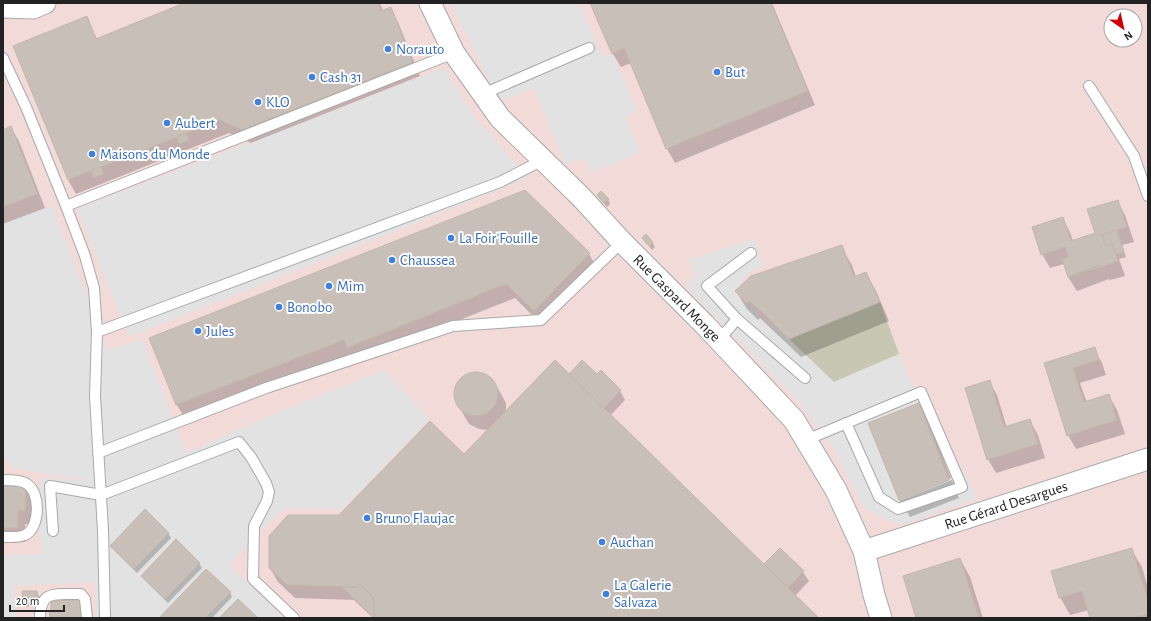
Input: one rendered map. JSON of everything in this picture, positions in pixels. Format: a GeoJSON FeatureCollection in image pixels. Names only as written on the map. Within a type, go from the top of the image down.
{"type":"FeatureCollection","features":[{"type":"Feature","properties":{"kind":"street"},"geometry":{"type":"LineString","coordinates":[[3,7],[33,8],[44,3]]}},
{"type":"Feature","properties":{"kind":"street","name":"Rue Gaspard Monge"},"geometry":{"type":"LineString","coordinates":[[430,3],[454,53],[500,118],[582,197],[622,242],[719,340],[794,420],[836,490],[864,551],[881,618]]}},
{"type":"Feature","properties":{"kind":"street","name":"Rue Gérard Desargues"},"geometry":{"type":"LineString","coordinates":[[864,551],[1148,459]]}},
{"type":"Feature","properties":{"kind":"lane"},"geometry":{"type":"LineString","coordinates":[[483,94],[589,48]]}},
{"type":"Feature","properties":{"kind":"lane"},"geometry":{"type":"LineString","coordinates":[[66,206],[454,53]]}},
{"type":"Feature","properties":{"kind":"lane"},"geometry":{"type":"LineString","coordinates":[[3,58],[26,107],[66,206],[85,256],[94,288],[97,332],[95,396],[101,495],[104,618]]}},
{"type":"Feature","properties":{"kind":"lane"},"geometry":{"type":"LineString","coordinates":[[1089,86],[1134,156],[1148,196]]}},
{"type":"Feature","properties":{"kind":"lane"},"geometry":{"type":"LineString","coordinates":[[97,332],[500,182],[543,160]]}},
{"type":"Feature","properties":{"kind":"lane"},"geometry":{"type":"LineString","coordinates":[[98,453],[266,388],[453,326],[541,320],[622,242]]}},
{"type":"Feature","properties":{"kind":"lane"},"geometry":{"type":"LineString","coordinates":[[751,253],[707,286],[736,319],[805,378]]}},
{"type":"Feature","properties":{"kind":"lane"},"geometry":{"type":"LineString","coordinates":[[719,340],[736,319]]}},
{"type":"Feature","properties":{"kind":"lane"},"geometry":{"type":"LineString","coordinates":[[806,440],[846,423],[921,392],[962,487],[898,509],[879,497],[846,423]]}},
{"type":"Feature","properties":{"kind":"lane"},"geometry":{"type":"LineString","coordinates":[[54,531],[50,486],[101,495],[239,442],[251,457],[266,483],[269,492],[267,501],[254,526],[253,579],[294,618]]}},
{"type":"Feature","properties":{"kind":"lane"},"geometry":{"type":"LineString","coordinates":[[3,480],[27,483],[35,492],[37,503],[36,520],[32,530],[24,536],[3,537]]}},
{"type":"Feature","properties":{"kind":"lane"},"geometry":{"type":"LineString","coordinates":[[40,618],[42,600],[48,595],[81,594],[86,599],[87,618]]}},
{"type":"Feature","properties":{"kind":"shaded area"},"geometry":{"type":"Polygon","coordinates":[[[3,3],[1148,3],[1148,618],[3,618],[3,3]]]}},
{"type":"Feature","properties":{"kind":"shaded area"},"geometry":{"type":"Polygon","coordinates":[[[451,3],[578,3],[603,57],[612,54],[637,111],[625,117],[640,153],[591,173],[587,161],[580,159],[566,165],[533,88],[500,102],[451,3]]]}},
{"type":"Feature","properties":{"kind":"shaded area"},"geometry":{"type":"Polygon","coordinates":[[[444,68],[473,115],[528,178],[129,337],[77,209],[444,68]]]}},
{"type":"Feature","properties":{"kind":"shaded area"},"geometry":{"type":"Polygon","coordinates":[[[52,206],[108,350],[142,339],[186,453],[276,413],[384,370],[429,419],[343,509],[284,508],[228,565],[285,618],[96,618],[95,582],[15,586],[16,618],[3,618],[3,555],[43,554],[40,536],[40,478],[88,480],[12,468],[3,454],[3,223],[52,206]]]}},
{"type":"Feature","properties":{"kind":"shaded area"},"geometry":{"type":"Polygon","coordinates":[[[754,239],[763,266],[749,272],[733,292],[776,330],[777,329],[834,382],[899,354],[919,403],[868,423],[898,499],[967,475],[976,499],[900,525],[864,509],[833,448],[796,399],[685,286],[696,275],[688,260],[754,239]]]}},
{"type":"Feature","properties":{"kind":"shaded area"},"geometry":{"type":"Polygon","coordinates":[[[880,302],[899,354],[834,382],[789,339],[880,302]]]}},
{"type":"Feature","properties":{"kind":"building"},"geometry":{"type":"Polygon","coordinates":[[[184,3],[378,3],[381,11],[391,7],[413,62],[242,130],[220,120],[68,180],[13,46],[87,16],[96,39],[184,3]]]}},
{"type":"Feature","properties":{"kind":"building","name":"But"},"geometry":{"type":"Polygon","coordinates":[[[590,3],[771,3],[808,91],[666,149],[624,48],[612,54],[590,3]]]}},
{"type":"Feature","properties":{"kind":"building"},"geometry":{"type":"Polygon","coordinates":[[[397,68],[400,76],[375,86],[372,78],[397,68]]]}},
{"type":"Feature","properties":{"kind":"building"},"geometry":{"type":"Polygon","coordinates":[[[275,117],[278,124],[252,134],[250,127],[275,117]]]}},
{"type":"Feature","properties":{"kind":"building"},"geometry":{"type":"Polygon","coordinates":[[[11,126],[38,194],[3,207],[3,130],[11,126]]]}},
{"type":"Feature","properties":{"kind":"building"},"geometry":{"type":"Polygon","coordinates":[[[186,133],[189,140],[179,144],[176,137],[186,133]]]}},
{"type":"Feature","properties":{"kind":"building"},"geometry":{"type":"Polygon","coordinates":[[[149,148],[152,155],[141,159],[138,152],[149,148]]]}},
{"type":"Feature","properties":{"kind":"building"},"geometry":{"type":"Polygon","coordinates":[[[101,167],[104,174],[93,178],[91,171],[101,167]]]}},
{"type":"Feature","properties":{"kind":"building"},"geometry":{"type":"Polygon","coordinates":[[[525,190],[590,253],[534,311],[506,284],[347,348],[344,340],[176,405],[149,338],[525,190]]]}},
{"type":"Feature","properties":{"kind":"building"},"geometry":{"type":"Polygon","coordinates":[[[601,191],[609,199],[604,203],[597,195],[601,191]]]}},
{"type":"Feature","properties":{"kind":"building"},"geometry":{"type":"Polygon","coordinates":[[[1118,200],[1127,227],[1102,235],[1105,246],[1112,243],[1118,261],[1101,267],[1100,265],[1068,277],[1062,259],[1068,257],[1065,247],[1041,255],[1032,227],[1063,217],[1071,241],[1095,233],[1087,209],[1118,200]]]}},
{"type":"Feature","properties":{"kind":"building"},"geometry":{"type":"Polygon","coordinates":[[[1117,230],[1124,252],[1116,255],[1112,243],[1105,246],[1102,235],[1117,230]]]}},
{"type":"Feature","properties":{"kind":"building"},"geometry":{"type":"Polygon","coordinates":[[[646,234],[653,242],[649,246],[642,238],[646,234]]]}},
{"type":"Feature","properties":{"kind":"building"},"geometry":{"type":"Polygon","coordinates":[[[842,245],[854,277],[866,272],[880,302],[789,339],[762,312],[749,301],[747,303],[735,291],[751,276],[842,245]]]}},
{"type":"Feature","properties":{"kind":"building"},"geometry":{"type":"Polygon","coordinates":[[[1100,265],[1101,267],[1085,272],[1085,270],[1100,265]]]}},
{"type":"Feature","properties":{"kind":"building"},"geometry":{"type":"Polygon","coordinates":[[[1095,347],[1099,360],[1073,368],[1084,402],[1109,394],[1117,420],[1067,436],[1044,363],[1095,347]]]}},
{"type":"Feature","properties":{"kind":"building"},"geometry":{"type":"Polygon","coordinates":[[[555,360],[819,618],[374,618],[374,598],[359,584],[356,587],[287,585],[269,568],[269,536],[288,515],[339,515],[430,421],[464,454],[555,360]]]}},
{"type":"Feature","properties":{"kind":"building"},"geometry":{"type":"Polygon","coordinates":[[[582,360],[597,374],[601,370],[621,390],[604,408],[569,374],[582,360]]]}},
{"type":"Feature","properties":{"kind":"building"},"geometry":{"type":"Polygon","coordinates":[[[472,372],[480,372],[485,373],[492,378],[497,385],[497,403],[492,410],[485,415],[472,416],[464,413],[457,406],[454,398],[454,390],[457,382],[464,375],[472,372]]]}},
{"type":"Feature","properties":{"kind":"building"},"geometry":{"type":"Polygon","coordinates":[[[990,380],[1004,427],[1030,419],[1038,444],[987,460],[965,388],[990,380]]]}},
{"type":"Feature","properties":{"kind":"building"},"geometry":{"type":"Polygon","coordinates":[[[919,403],[949,480],[899,500],[868,423],[919,403]]]}},
{"type":"Feature","properties":{"kind":"building"},"geometry":{"type":"Polygon","coordinates":[[[3,485],[26,487],[25,511],[18,510],[18,528],[3,528],[3,485]]]}},
{"type":"Feature","properties":{"kind":"building"},"geometry":{"type":"Polygon","coordinates":[[[145,509],[169,533],[134,569],[110,546],[145,509]]]}},
{"type":"Feature","properties":{"kind":"building"},"geometry":{"type":"Polygon","coordinates":[[[176,539],[200,563],[165,599],[141,576],[176,539]]]}},
{"type":"Feature","properties":{"kind":"building"},"geometry":{"type":"Polygon","coordinates":[[[780,548],[804,571],[788,588],[764,564],[780,548]]]}},
{"type":"Feature","properties":{"kind":"building"},"geometry":{"type":"Polygon","coordinates":[[[1132,548],[1148,601],[1148,614],[1134,618],[1090,618],[1082,591],[1059,598],[1051,571],[1132,548]]]}},
{"type":"Feature","properties":{"kind":"building"},"geometry":{"type":"Polygon","coordinates":[[[960,558],[979,618],[916,618],[903,576],[960,558]]]}},
{"type":"Feature","properties":{"kind":"building"},"geometry":{"type":"Polygon","coordinates":[[[206,569],[231,592],[205,618],[159,618],[206,569]]]}},
{"type":"Feature","properties":{"kind":"building"},"geometry":{"type":"Polygon","coordinates":[[[359,584],[374,598],[374,618],[341,586],[356,587],[359,584]]]}},
{"type":"Feature","properties":{"kind":"building"},"geometry":{"type":"Polygon","coordinates":[[[22,591],[37,591],[38,602],[23,603],[22,591]]]}},
{"type":"Feature","properties":{"kind":"building"},"geometry":{"type":"Polygon","coordinates":[[[238,599],[258,618],[219,618],[238,599]]]}},
{"type":"Feature","properties":{"kind":"building"},"geometry":{"type":"Polygon","coordinates":[[[82,600],[85,618],[50,618],[49,611],[51,611],[51,601],[82,600]]]}},
{"type":"Feature","properties":{"kind":"place","name":"Norauto"},"geometry":{"type":"Point","coordinates":[388,49]}},
{"type":"Feature","properties":{"kind":"place","name":"But"},"geometry":{"type":"Point","coordinates":[717,72]}},
{"type":"Feature","properties":{"kind":"place","name":"Cash 31"},"geometry":{"type":"Point","coordinates":[312,77]}},
{"type":"Feature","properties":{"kind":"place","name":"KLO"},"geometry":{"type":"Point","coordinates":[258,102]}},
{"type":"Feature","properties":{"kind":"place","name":"Aubert"},"geometry":{"type":"Point","coordinates":[167,123]}},
{"type":"Feature","properties":{"kind":"place","name":"Maisons du Monde"},"geometry":{"type":"Point","coordinates":[92,154]}},
{"type":"Feature","properties":{"kind":"place","name":"La Foir'Fouille"},"geometry":{"type":"Point","coordinates":[451,238]}},
{"type":"Feature","properties":{"kind":"place","name":"Chaussea"},"geometry":{"type":"Point","coordinates":[392,260]}},
{"type":"Feature","properties":{"kind":"place","name":"Mim"},"geometry":{"type":"Point","coordinates":[329,286]}},
{"type":"Feature","properties":{"kind":"place","name":"Bonobo"},"geometry":{"type":"Point","coordinates":[279,307]}},
{"type":"Feature","properties":{"kind":"place","name":"Jules"},"geometry":{"type":"Point","coordinates":[198,331]}},
{"type":"Feature","properties":{"kind":"place","name":"Bruno Flaujac"},"geometry":{"type":"Point","coordinates":[367,518]}},
{"type":"Feature","properties":{"kind":"place","name":"Auchan"},"geometry":{"type":"Point","coordinates":[602,542]}},
{"type":"Feature","properties":{"kind":"place","name":"La Galerie Salvaza"},"geometry":{"type":"Point","coordinates":[606,594]}}]}
